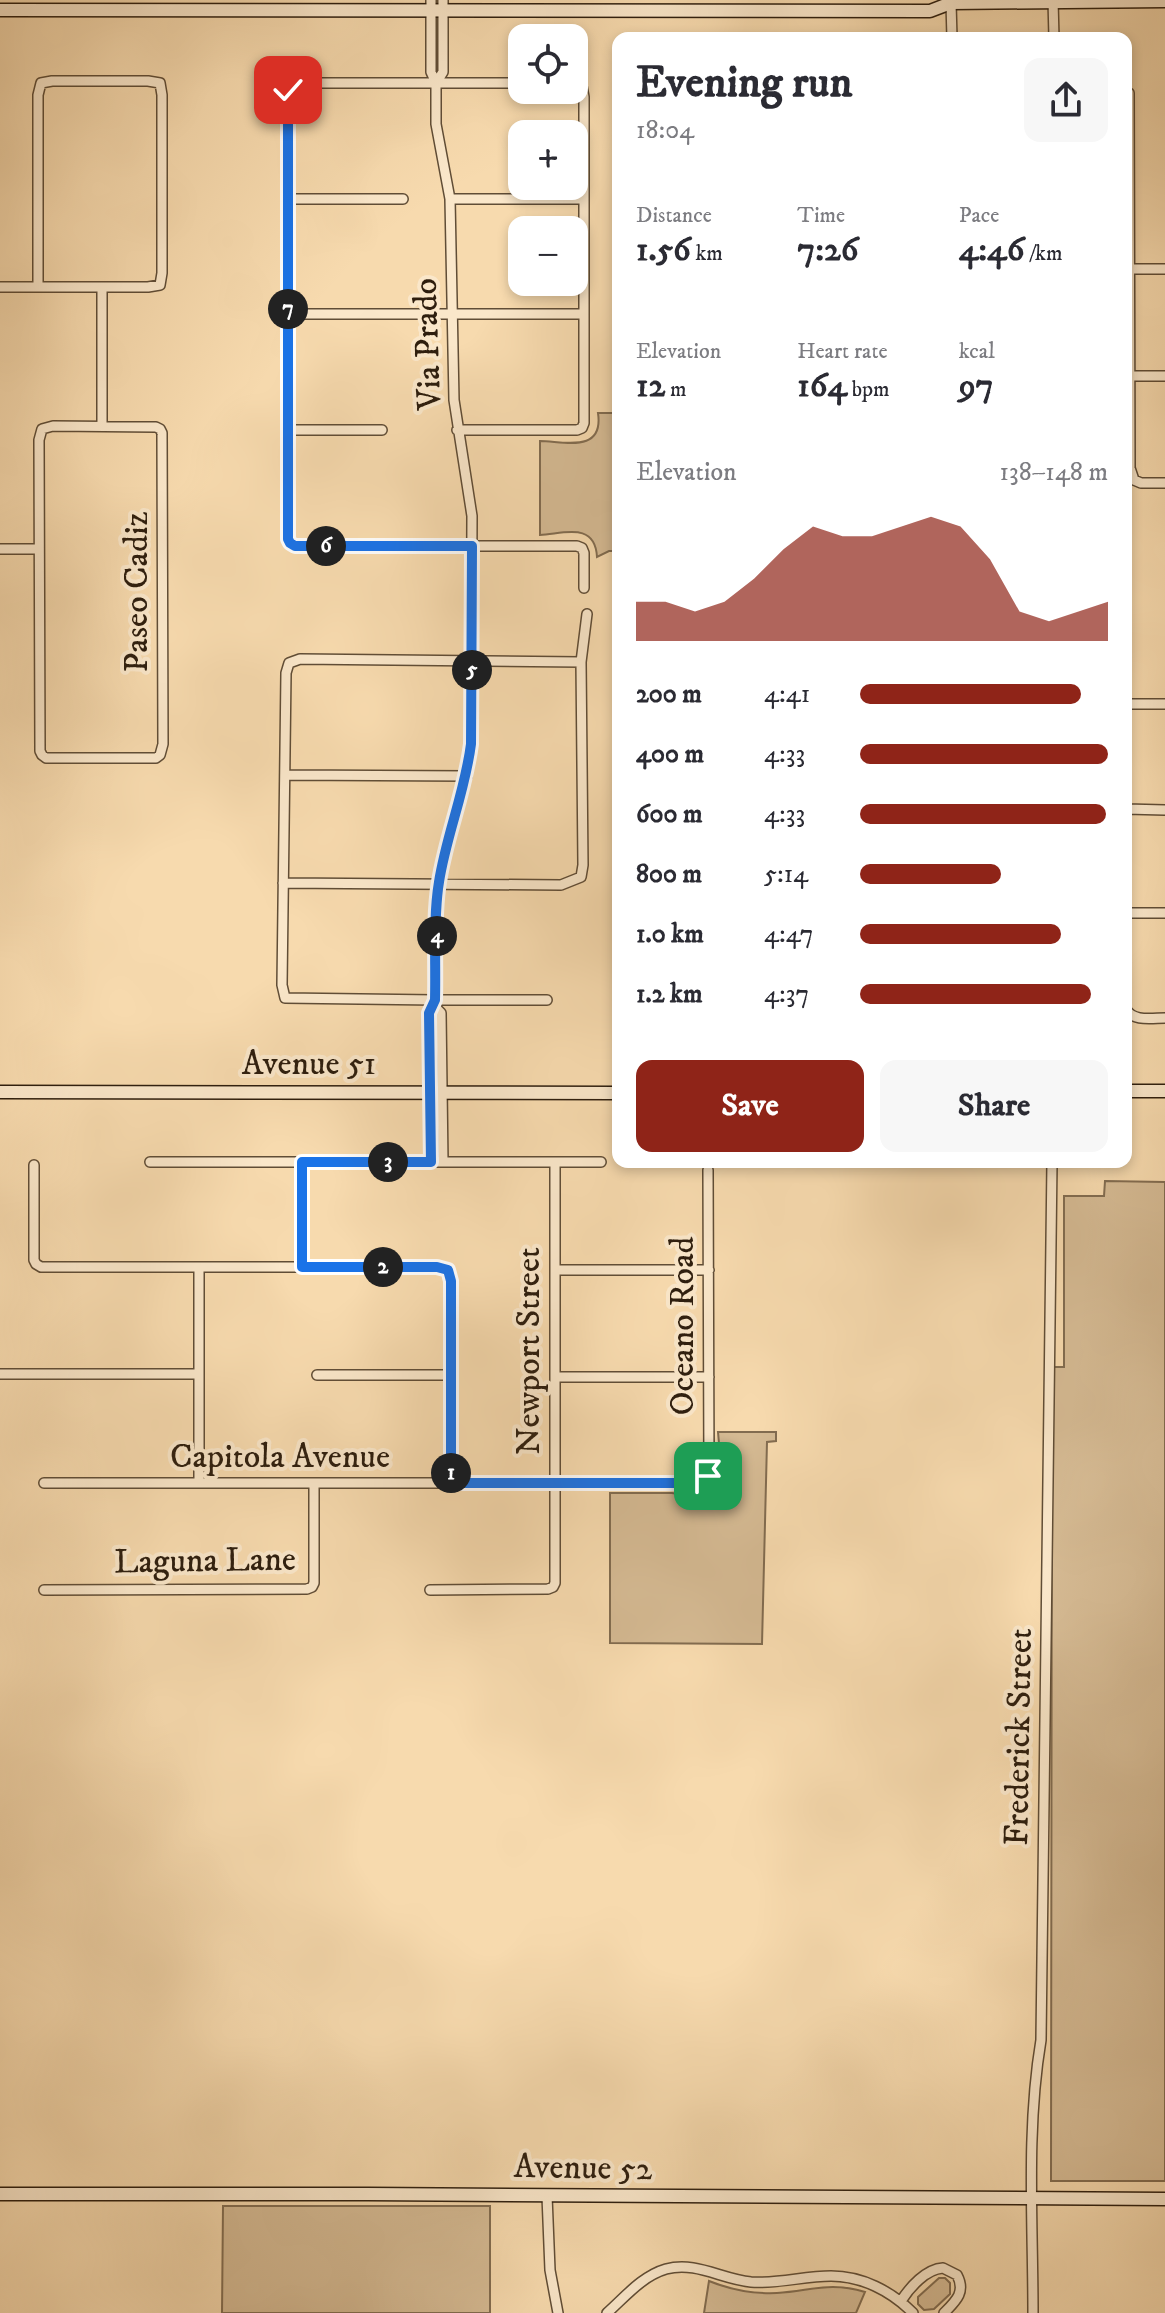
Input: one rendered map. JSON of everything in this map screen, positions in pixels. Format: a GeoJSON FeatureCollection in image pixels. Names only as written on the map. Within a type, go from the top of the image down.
{"type":"FeatureCollection","features":[{"type":"Feature","properties":{"kind":"main road"},"geometry":{"type":"LineString","coordinates":[[39,10],[77,3],[130,3],[136,0]]}},
{"type":"Feature","properties":{"kind":"main road"},"geometry":{"type":"LineString","coordinates":[[153,0],[159,3],[245,4],[263,10]]}},
{"type":"Feature","properties":{"kind":"main road"},"geometry":{"type":"LineString","coordinates":[[0,10],[740,5],[930,11],[948,2],[1165,1]]}},
{"type":"Feature","properties":{"kind":"main road"},"geometry":{"type":"LineString","coordinates":[[1132,1091],[1165,1091]]}},
{"type":"Feature","properties":{"kind":"main road","name":"Avenue 51"},"geometry":{"type":"LineString","coordinates":[[0,1092],[612,1093]]}},
{"type":"Feature","properties":{"kind":"main road","name":"Avenue 52"},"geometry":{"type":"LineString","coordinates":[[0,2194],[1165,2199]]}},
{"type":"Feature","properties":{"kind":"street"},"geometry":{"type":"LineString","coordinates":[[1053,1],[1054,32]]}},
{"type":"Feature","properties":{"kind":"street"},"geometry":{"type":"LineString","coordinates":[[948,2],[951,32]]}},
{"type":"Feature","properties":{"kind":"street","name":"Via Prado"},"geometry":{"type":"LineString","coordinates":[[437,1093],[429,1013],[434,1003],[438,886],[467,776],[471,744],[472,662],[470,494],[457,430],[452,374],[450,199],[436,124],[436,83],[431,72],[441,5]]}},
{"type":"Feature","properties":{"kind":"street"},"geometry":{"type":"LineString","coordinates":[[0,287],[38,287],[102,287],[155,287],[160,285],[160,83],[41,83],[38,95],[38,287]]}},
{"type":"Feature","properties":{"kind":"street"},"geometry":{"type":"LineString","coordinates":[[508,83],[302,83],[290,86],[288,532],[290,543],[302,546],[582,548],[584,588]]}},
{"type":"Feature","properties":{"kind":"street"},"geometry":{"type":"LineString","coordinates":[[288,199],[403,199]]}},
{"type":"Feature","properties":{"kind":"street"},"geometry":{"type":"LineString","coordinates":[[450,199],[508,199]]}},
{"type":"Feature","properties":{"kind":"street"},"geometry":{"type":"LineString","coordinates":[[457,430],[582,428],[584,200]]}},
{"type":"Feature","properties":{"kind":"street"},"geometry":{"type":"LineString","coordinates":[[1132,269],[1165,269]]}},
{"type":"Feature","properties":{"kind":"street"},"geometry":{"type":"LineString","coordinates":[[0,549],[39,549],[39,440],[42,429],[102,426],[102,287]]}},
{"type":"Feature","properties":{"kind":"street"},"geometry":{"type":"LineString","coordinates":[[288,314],[584,314]]}},
{"type":"Feature","properties":{"kind":"street"},"geometry":{"type":"LineString","coordinates":[[1132,376],[1165,376]]}},
{"type":"Feature","properties":{"kind":"street","name":"Paseo Cadiz"},"geometry":{"type":"LineString","coordinates":[[39,549],[39,744],[42,755],[53,758],[149,758],[160,755],[163,744],[163,440],[160,429],[156,427],[102,426]]}},
{"type":"Feature","properties":{"kind":"street"},"geometry":{"type":"LineString","coordinates":[[288,430],[382,430]]}},
{"type":"Feature","properties":{"kind":"street"},"geometry":{"type":"LineString","coordinates":[[1132,474],[1134,480],[1141,483],[1165,483]]}},
{"type":"Feature","properties":{"kind":"street"},"geometry":{"type":"LineString","coordinates":[[283,883],[561,885],[581,877],[581,662],[587,614]]}},
{"type":"Feature","properties":{"kind":"street"},"geometry":{"type":"LineString","coordinates":[[547,1000],[434,1003],[285,998],[282,985],[286,673],[289,663],[300,659],[581,662]]}},
{"type":"Feature","properties":{"kind":"street"},"geometry":{"type":"LineString","coordinates":[[1132,704],[1165,704]]}},
{"type":"Feature","properties":{"kind":"street"},"geometry":{"type":"LineString","coordinates":[[285,775],[467,776]]}},
{"type":"Feature","properties":{"kind":"street"},"geometry":{"type":"LineString","coordinates":[[1132,809],[1165,810]]}},
{"type":"Feature","properties":{"kind":"street"},"geometry":{"type":"LineString","coordinates":[[1132,915],[1165,913]]}},
{"type":"Feature","properties":{"kind":"street"},"geometry":{"type":"LineString","coordinates":[[1132,1014],[1141,1018],[1165,1018]]}},
{"type":"Feature","properties":{"kind":"street"},"geometry":{"type":"LineString","coordinates":[[431,1162],[437,1093]]}},
{"type":"Feature","properties":{"kind":"street"},"geometry":{"type":"LineString","coordinates":[[437,1093],[443,1162]]}},
{"type":"Feature","properties":{"kind":"street"},"geometry":{"type":"LineString","coordinates":[[150,1162],[601,1162]]}},
{"type":"Feature","properties":{"kind":"street"},"geometry":{"type":"LineString","coordinates":[[302,1162],[302,1267]]}},
{"type":"Feature","properties":{"kind":"street","name":"Newport Street"},"geometry":{"type":"LineString","coordinates":[[430,1590],[541,1590],[553,1587],[555,1162]]}},
{"type":"Feature","properties":{"kind":"street"},"geometry":{"type":"LineString","coordinates":[[34,1165],[34,1253],[36,1264],[47,1267],[437,1267],[448,1270],[451,1281],[451,1483]]}},
{"type":"Feature","properties":{"kind":"street","name":"Frederick Street"},"geometry":{"type":"LineString","coordinates":[[1033,2313],[1031,2159],[1034,2082],[1041,2040],[1052,1168]]}},
{"type":"Feature","properties":{"kind":"street","name":"Oceano Road"},"geometry":{"type":"LineString","coordinates":[[706,1481],[709,1469],[708,1170]]}},
{"type":"Feature","properties":{"kind":"street"},"geometry":{"type":"LineString","coordinates":[[199,1267],[199,1483]]}},
{"type":"Feature","properties":{"kind":"street"},"geometry":{"type":"LineString","coordinates":[[555,1270],[709,1270]]}},
{"type":"Feature","properties":{"kind":"street"},"geometry":{"type":"LineString","coordinates":[[0,1374],[199,1374]]}},
{"type":"Feature","properties":{"kind":"street"},"geometry":{"type":"LineString","coordinates":[[317,1375],[451,1375]]}},
{"type":"Feature","properties":{"kind":"street"},"geometry":{"type":"LineString","coordinates":[[555,1377],[709,1377]]}},
{"type":"Feature","properties":{"kind":"street","name":"Capitola Avenue"},"geometry":{"type":"LineString","coordinates":[[44,1483],[706,1481]]}},
{"type":"Feature","properties":{"kind":"street","name":"Laguna Lane"},"geometry":{"type":"LineString","coordinates":[[44,1590],[307,1589],[314,1583],[314,1483]]}},
{"type":"Feature","properties":{"kind":"street"},"geometry":{"type":"LineString","coordinates":[[547,2196],[550,2270],[558,2313]]}},
{"type":"Feature","properties":{"kind":"street"},"geometry":{"type":"LineString","coordinates":[[607,2313],[647,2278],[678,2267],[699,2268],[750,2282],[770,2283],[830,2276],[851,2278],[870,2284],[901,2301],[913,2313]]}},
{"type":"Feature","properties":{"kind":"street"},"geometry":{"type":"LineString","coordinates":[[901,2301],[918,2282],[936,2268],[943,2268],[957,2275],[962,2290],[959,2298],[944,2313]]}},
{"type":"Feature","properties":{"kind":"shaded area"},"geometry":{"type":"Polygon","coordinates":[[[598,413],[612,413],[612,551],[597,557],[595,546],[584,534],[540,535],[540,441],[570,443],[588,440],[595,435],[598,413]]]}},
{"type":"Feature","properties":{"kind":"shaded area"},"geometry":{"type":"Polygon","coordinates":[[[1105,1181],[1165,1182],[1165,2181],[1051,2181],[1052,1367],[1064,1367],[1064,1196],[1104,1196],[1105,1181]]]}},
{"type":"Feature","properties":{"kind":"shaded area"},"geometry":{"type":"Polygon","coordinates":[[[718,1432],[776,1432],[776,1441],[767,1442],[762,1644],[610,1643],[610,1493],[710,1495],[719,1487],[722,1478],[718,1432]]]}},
{"type":"Feature","properties":{"kind":"shaded area"},"geometry":{"type":"Polygon","coordinates":[[[223,2206],[490,2206],[490,2313],[222,2313],[223,2206]]]}},
{"type":"Feature","properties":{"kind":"shaded area"},"geometry":{"type":"Polygon","coordinates":[[[939,2278],[945,2278],[950,2283],[950,2294],[934,2309],[924,2310],[918,2304],[918,2297],[939,2278]]]}},
{"type":"Feature","properties":{"kind":"shaded area"},"geometry":{"type":"Polygon","coordinates":[[[709,2281],[760,2293],[830,2287],[865,2292],[856,2313],[704,2313],[709,2281]]]}},
{"type":"Feature","properties":{"kind":"route"},"geometry":{"type":"LineString","coordinates":[[288,90],[288,539],[295,546],[472,546],[471,744],[467,776],[438,886],[435,1000],[429,1013],[431,1162],[302,1162],[302,1267],[444,1267],[448,1270],[451,1281],[451,1483],[702,1483],[708,1476]]}}]}
